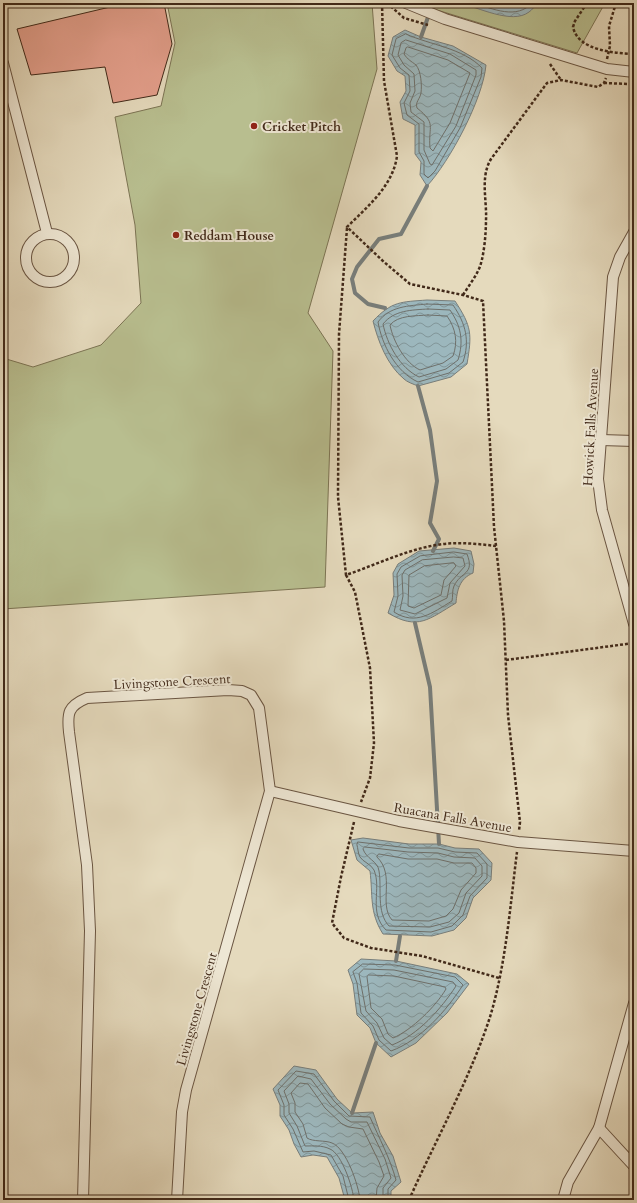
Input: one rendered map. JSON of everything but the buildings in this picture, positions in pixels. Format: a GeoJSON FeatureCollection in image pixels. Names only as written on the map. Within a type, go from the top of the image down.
{"type":"FeatureCollection","features":[{"type":"Feature","properties":{"kind":"street"},"geometry":{"type":"LineString","coordinates":[[409,5],[445,19],[607,69],[634,72]]}},
{"type":"Feature","properties":{"kind":"street"},"geometry":{"type":"LineString","coordinates":[[3,63],[47,233]]}},
{"type":"Feature","properties":{"kind":"street"},"geometry":{"type":"LineString","coordinates":[[47,233],[59,235],[66,239],[74,253],[74,261],[68,275],[54,282],[38,279],[29,271],[25,259],[26,251],[30,244],[36,238],[47,233]]}},
{"type":"Feature","properties":{"kind":"street","name":"Howick Falls Avenue"},"geometry":{"type":"LineString","coordinates":[[633,236],[620,257],[613,277],[598,479],[602,510],[634,624]]}},
{"type":"Feature","properties":{"kind":"street"},"geometry":{"type":"LineString","coordinates":[[601,440],[634,441]]}},
{"type":"Feature","properties":{"kind":"street","name":"Livingstone Crescent"},"geometry":{"type":"LineString","coordinates":[[83,1200],[90,931],[87,865],[68,732],[70,709],[77,702],[88,698],[228,690],[242,691],[251,695],[259,708],[270,791],[186,1090],[182,1112],[177,1200]]}},
{"type":"Feature","properties":{"kind":"street","name":"Ruacana Falls Avenue"},"geometry":{"type":"LineString","coordinates":[[270,791],[399,821],[518,842],[634,851]]}},
{"type":"Feature","properties":{"kind":"street"},"geometry":{"type":"LineString","coordinates":[[563,1200],[568,1182],[600,1128],[634,1003]]}},
{"type":"Feature","properties":{"kind":"street"},"geometry":{"type":"LineString","coordinates":[[600,1128],[634,1166]]}},
{"type":"Feature","properties":{"kind":"path"},"geometry":{"type":"LineString","coordinates":[[382,3],[384,81],[398,156],[396,167],[381,192],[347,227],[339,334],[338,490],[346,575],[355,592],[370,668],[374,743],[370,778],[357,811],[341,877],[332,923],[344,938],[371,948],[422,956],[499,978]]}},
{"type":"Feature","properties":{"kind":"path"},"geometry":{"type":"LineString","coordinates":[[587,3],[575,21],[574,31],[587,44],[608,53],[634,54]]}},
{"type":"Feature","properties":{"kind":"path"},"geometry":{"type":"LineString","coordinates":[[604,83],[610,46],[609,26],[616,3]]}},
{"type":"Feature","properties":{"kind":"path"},"geometry":{"type":"LineString","coordinates":[[463,295],[481,263],[486,221],[485,179],[487,166],[547,83],[561,80],[598,87],[604,83],[634,85]]}},
{"type":"Feature","properties":{"kind":"path"},"geometry":{"type":"LineString","coordinates":[[347,227],[377,256],[410,284],[463,295],[483,301],[496,546],[504,621],[508,715],[520,822],[505,946],[490,1017],[462,1091],[409,1200]]}},
{"type":"Feature","properties":{"kind":"path"},"geometry":{"type":"LineString","coordinates":[[346,575],[426,547],[444,544],[496,546]]}},
{"type":"Feature","properties":{"kind":"path"},"geometry":{"type":"LineString","coordinates":[[506,660],[634,643]]}},
{"type":"Feature","properties":{"kind":"green space","name":"Reddam House"},"geometry":{"type":"Polygon","coordinates":[[[167,3],[372,3],[377,69],[308,313],[333,351],[325,587],[3,609],[3,358],[33,367],[101,345],[141,303],[135,225],[115,117],[161,106],[175,43],[167,3]]]}},
{"type":"Feature","properties":{"kind":"green space"},"geometry":{"type":"Polygon","coordinates":[[[420,3],[605,3],[577,53],[424,6],[420,3]]]}},
{"type":"Feature","properties":{"kind":"water"},"geometry":{"type":"Polygon","coordinates":[[[459,3],[538,3],[529,12],[522,16],[514,17],[495,14],[459,3]]]}},
{"type":"Feature","properties":{"kind":"water"},"geometry":{"type":"Polygon","coordinates":[[[405,30],[421,37],[453,46],[486,65],[484,79],[479,95],[464,129],[446,161],[427,186],[420,175],[421,162],[415,154],[415,125],[403,119],[400,102],[406,91],[405,76],[397,71],[388,56],[393,37],[405,30]]]}},
{"type":"Feature","properties":{"kind":"water"},"geometry":{"type":"Polygon","coordinates":[[[410,301],[455,301],[468,324],[470,345],[467,364],[451,377],[418,386],[405,380],[388,360],[373,321],[380,314],[397,304],[410,301]]]}},
{"type":"Feature","properties":{"kind":"water"},"geometry":{"type":"Polygon","coordinates":[[[454,548],[471,551],[474,564],[473,573],[462,582],[460,586],[456,603],[423,621],[407,621],[388,613],[394,595],[393,573],[398,564],[419,551],[454,548]]]}},
{"type":"Feature","properties":{"kind":"water"},"geometry":{"type":"Polygon","coordinates":[[[363,838],[409,844],[439,844],[455,848],[479,849],[492,863],[491,880],[473,898],[466,918],[454,930],[432,936],[383,934],[375,918],[372,903],[370,871],[357,860],[351,840],[363,838]]]}},
{"type":"Feature","properties":{"kind":"water"},"geometry":{"type":"Polygon","coordinates":[[[361,959],[396,961],[457,974],[469,984],[447,1013],[416,1043],[391,1057],[376,1043],[370,1028],[357,1015],[353,984],[348,970],[361,959]]]}},
{"type":"Feature","properties":{"kind":"water"},"geometry":{"type":"Polygon","coordinates":[[[294,1066],[316,1070],[337,1099],[352,1113],[373,1112],[380,1133],[393,1156],[401,1182],[391,1191],[391,1200],[345,1200],[339,1178],[327,1157],[313,1155],[301,1157],[289,1130],[280,1116],[280,1105],[273,1089],[294,1066]]]}},
{"type":"Feature","properties":{"kind":"waterway"},"geometry":{"type":"LineString","coordinates":[[421,37],[433,3]]}},
{"type":"Feature","properties":{"kind":"waterway"},"geometry":{"type":"LineString","coordinates":[[385,308],[368,304],[355,293],[352,279],[357,267],[379,239],[401,234],[427,186]]}},
{"type":"Feature","properties":{"kind":"waterway"},"geometry":{"type":"LineString","coordinates":[[418,386],[430,430],[437,481],[430,523],[439,539],[433,551]]}},
{"type":"Feature","properties":{"kind":"waterway"},"geometry":{"type":"LineString","coordinates":[[415,623],[430,687],[439,844]]}},
{"type":"Feature","properties":{"kind":"waterway"},"geometry":{"type":"LineString","coordinates":[[396,961],[400,936]]}},
{"type":"Feature","properties":{"kind":"waterway"},"geometry":{"type":"LineString","coordinates":[[352,1113],[376,1043]]}},
{"type":"Feature","properties":{"kind":"place","name":"Cricket Pitch"},"geometry":{"type":"Point","coordinates":[254,126]}},
{"type":"Feature","properties":{"kind":"place","name":"Reddam House"},"geometry":{"type":"Point","coordinates":[176,235]}}]}
